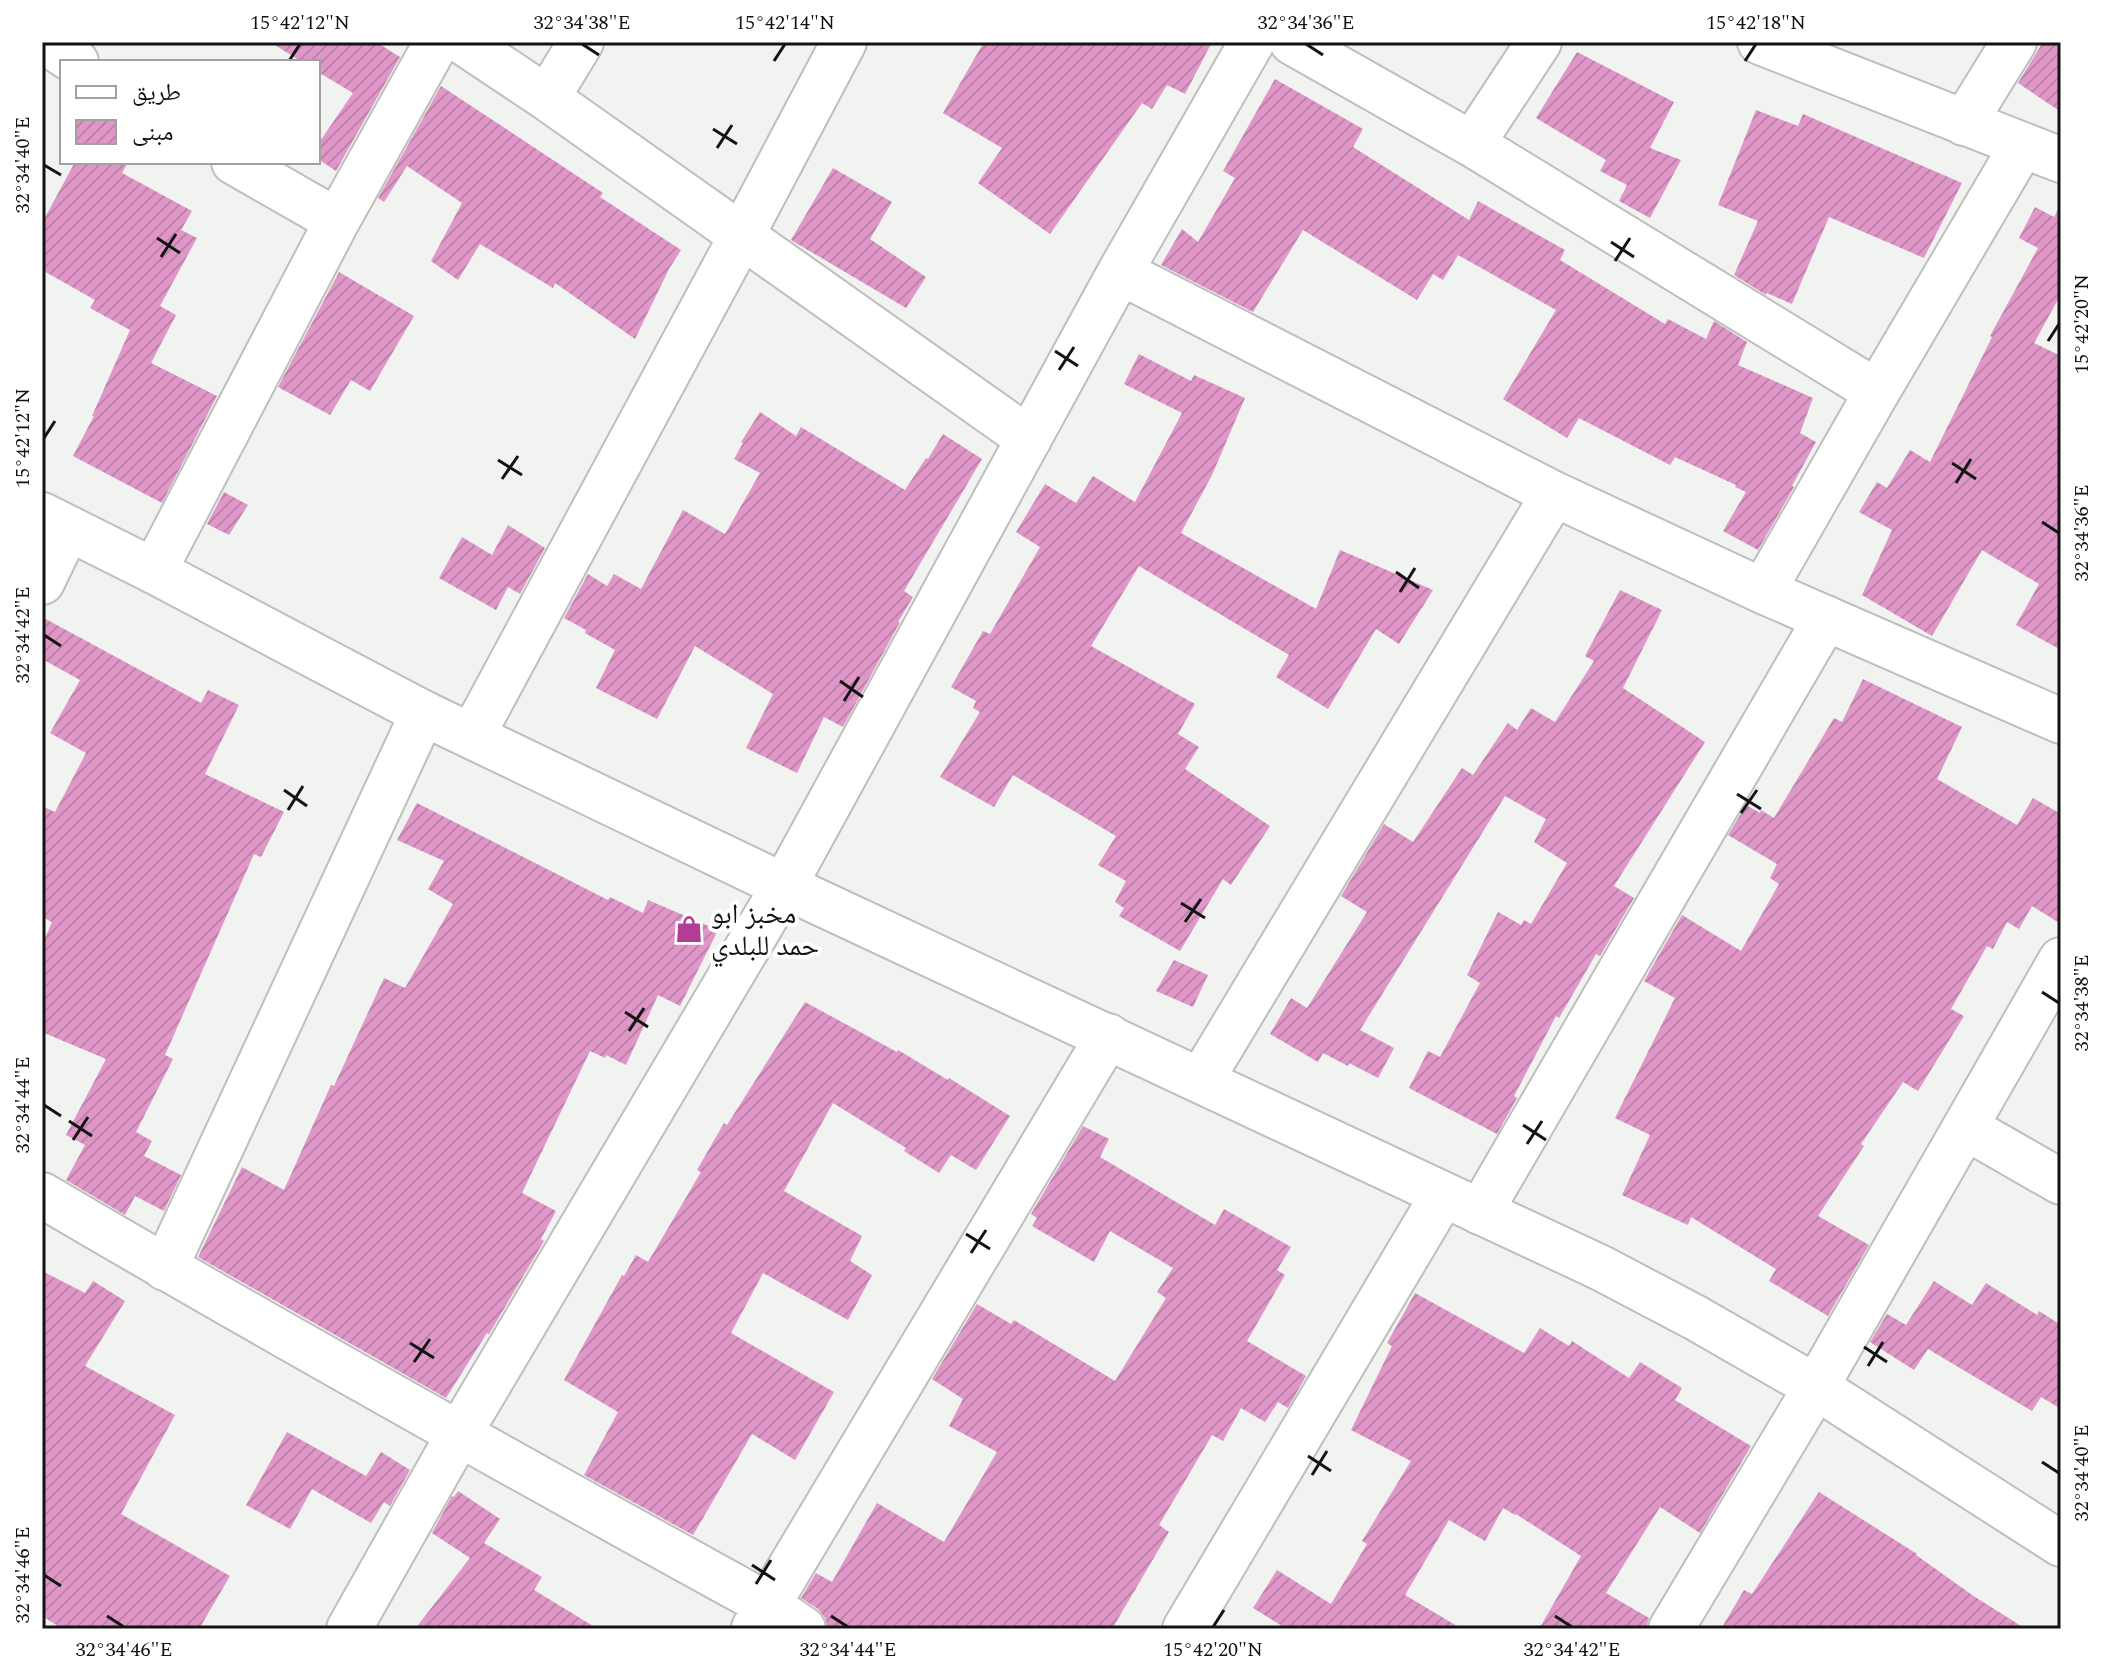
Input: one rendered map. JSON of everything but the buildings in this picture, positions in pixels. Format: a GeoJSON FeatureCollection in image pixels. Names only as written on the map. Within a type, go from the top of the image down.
{"type":"FeatureCollection","features":[{"type":"Feature","properties":{"kind":"street"},"geometry":{"type":"LineString","coordinates":[[45,42],[73,60]]}},
{"type":"Feature","properties":{"kind":"street"},"geometry":{"type":"LineString","coordinates":[[154,571],[337,221],[437,42]]}},
{"type":"Feature","properties":{"kind":"street"},"geometry":{"type":"LineString","coordinates":[[463,42],[1029,439]]}},
{"type":"Feature","properties":{"kind":"street"},"geometry":{"type":"LineString","coordinates":[[547,98],[581,42]]}},
{"type":"Feature","properties":{"kind":"street"},"geometry":{"type":"LineString","coordinates":[[472,736],[844,42]]}},
{"type":"Feature","properties":{"kind":"street"},"geometry":{"type":"LineString","coordinates":[[349,1629],[459,1434],[784,886],[1120,272],[1252,42]]}},
{"type":"Feature","properties":{"kind":"street"},"geometry":{"type":"LineString","coordinates":[[1292,42],[1472,144],[1877,392]]}},
{"type":"Feature","properties":{"kind":"street"},"geometry":{"type":"LineString","coordinates":[[1472,144],[1539,42]]}},
{"type":"Feature","properties":{"kind":"street"},"geometry":{"type":"LineString","coordinates":[[1760,42],[2041,153],[1877,392],[1763,591]]}},
{"type":"Feature","properties":{"kind":"street"},"geometry":{"type":"LineString","coordinates":[[1964,123],[2014,42]]}},
{"type":"Feature","properties":{"kind":"street"},"geometry":{"type":"LineString","coordinates":[[237,164],[337,221]]}},
{"type":"Feature","properties":{"kind":"street"},"geometry":{"type":"LineString","coordinates":[[1120,272],[1554,494],[1763,591],[2061,721]]}},
{"type":"Feature","properties":{"kind":"street"},"geometry":{"type":"LineString","coordinates":[[1201,1080],[1554,494]]}},
{"type":"Feature","properties":{"kind":"street"},"geometry":{"type":"LineString","coordinates":[[42,582],[55,522],[423,713],[784,886],[1601,1268],[1816,1387],[2061,1544]]}},
{"type":"Feature","properties":{"kind":"street"},"geometry":{"type":"LineString","coordinates":[[1185,1629],[1462,1203],[1826,618]]}},
{"type":"Feature","properties":{"kind":"street"},"geometry":{"type":"LineString","coordinates":[[165,1268],[423,713]]}},
{"type":"Feature","properties":{"kind":"street"},"geometry":{"type":"LineString","coordinates":[[1671,1629],[1816,1387],[2061,960]]}},
{"type":"Feature","properties":{"kind":"street"},"geometry":{"type":"LineString","coordinates":[[760,1617],[1108,1036]]}},
{"type":"Feature","properties":{"kind":"street"},"geometry":{"type":"LineString","coordinates":[[1965,1127],[2061,1182]]}},
{"type":"Feature","properties":{"kind":"street"},"geometry":{"type":"LineString","coordinates":[[42,1195],[459,1434],[760,1617],[803,1629]]}},
{"type":"Feature","properties":{"kind":"place","name":"مخبز ابو حمد للبلدي"},"geometry":{"type":"Point","coordinates":[689,929]}}]}
